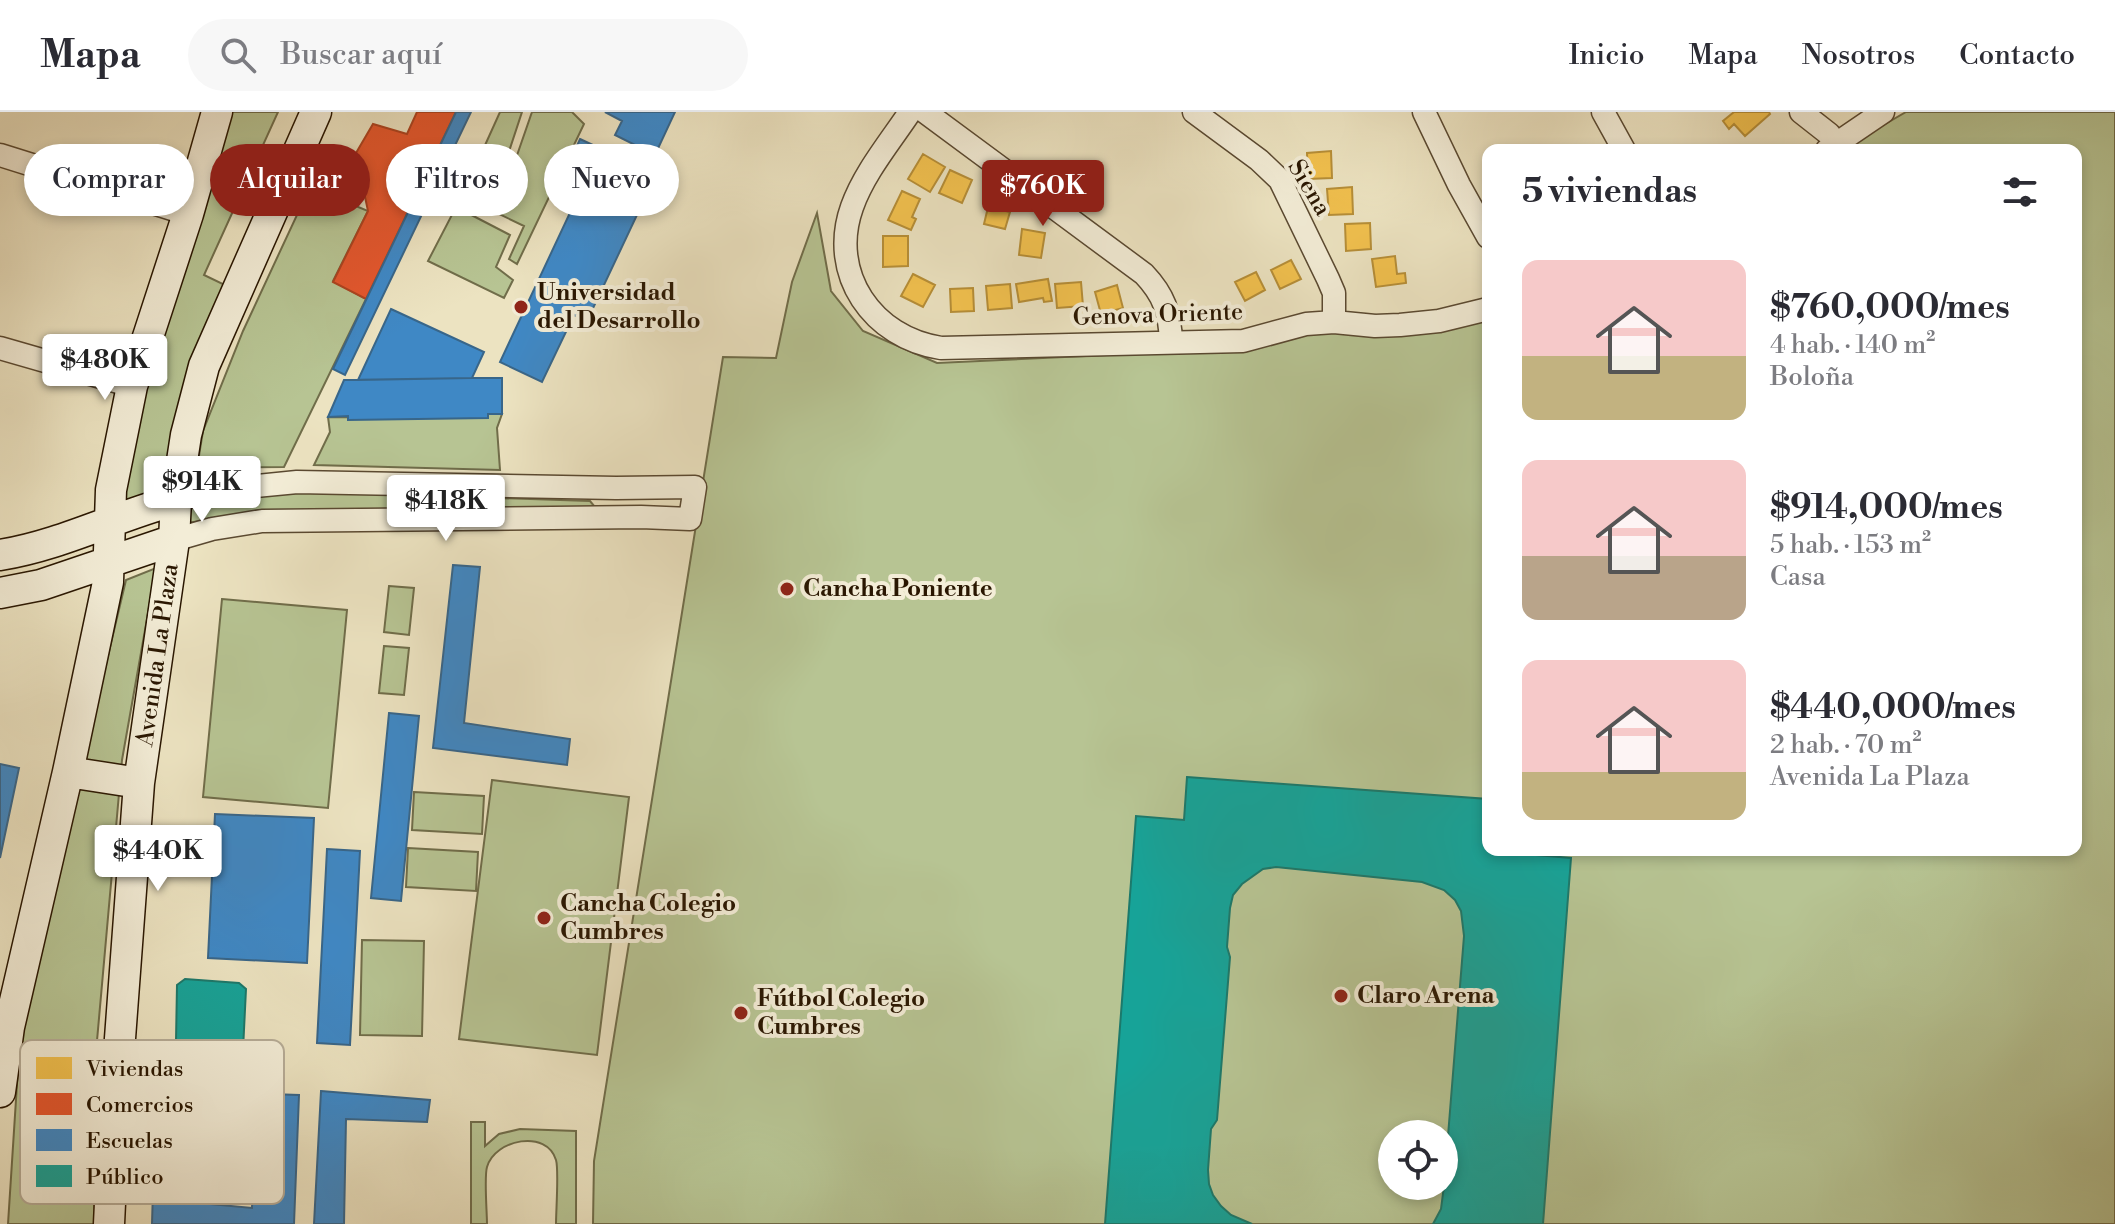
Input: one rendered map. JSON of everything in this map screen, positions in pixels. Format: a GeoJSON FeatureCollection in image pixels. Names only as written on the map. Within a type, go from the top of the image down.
{"type":"FeatureCollection","features":[{"type":"Feature","properties":{"kind":"main road"},"geometry":{"type":"LineString","coordinates":[[194,193],[217,112]]}},
{"type":"Feature","properties":{"kind":"main road","name":"Avenida La Plaza"},"geometry":{"type":"LineString","coordinates":[[120,1040],[139,783],[186,435],[204,366],[316,112]]}},
{"type":"Feature","properties":{"kind":"main road"},"geometry":{"type":"LineString","coordinates":[[0,1092],[9,1027],[108,582],[111,490],[132,386],[187,216]]}},
{"type":"Feature","properties":{"kind":"main road"},"geometry":{"type":"LineString","coordinates":[[0,555],[66,539],[144,508],[176,500]]}},
{"type":"Feature","properties":{"kind":"main road"},"geometry":{"type":"LineString","coordinates":[[0,593],[41,585],[174,540]]}},
{"type":"Feature","properties":{"kind":"main road"},"geometry":{"type":"LineString","coordinates":[[68,772],[139,783]]}},
{"type":"Feature","properties":{"kind":"main road","name":"Avenida La Plaza"},"geometry":{"type":"LineString","coordinates":[[109,1224],[110,1204]]}},
{"type":"Feature","properties":{"kind":"street","name":"Genova Oriente"},"geometry":{"type":"LineString","coordinates":[[910,112],[860,189],[845,232],[845,249],[852,282],[870,311],[881,321],[927,346],[1243,341],[1306,324],[1400,325],[1439,321],[1482,310]]}},
{"type":"Feature","properties":{"kind":"street"},"geometry":{"type":"LineString","coordinates":[[925,112],[1144,274],[1158,289],[1165,305],[1171,342]]}},
{"type":"Feature","properties":{"kind":"street","name":"Siena"},"geometry":{"type":"LineString","coordinates":[[1194,112],[1259,160],[1280,180],[1334,293],[1334,322]]}},
{"type":"Feature","properties":{"kind":"street"},"geometry":{"type":"LineString","coordinates":[[1424,112],[1482,226]]}},
{"type":"Feature","properties":{"kind":"street"},"geometry":{"type":"LineString","coordinates":[[1603,112],[1621,144]]}},
{"type":"Feature","properties":{"kind":"street"},"geometry":{"type":"LineString","coordinates":[[1801,112],[1829,134],[1832,144]]}},
{"type":"Feature","properties":{"kind":"street"},"geometry":{"type":"LineString","coordinates":[[1835,144],[1883,112]]}},
{"type":"Feature","properties":{"kind":"street"},"geometry":{"type":"LineString","coordinates":[[0,155],[24,163]]}},
{"type":"Feature","properties":{"kind":"street"},"geometry":{"type":"LineString","coordinates":[[0,348],[132,386]]}},
{"type":"Feature","properties":{"kind":"street"},"geometry":{"type":"LineString","coordinates":[[174,540],[212,529],[262,521],[690,519],[695,487],[297,482],[226,489],[176,500]]}},
{"type":"Feature","properties":{"kind":"street"},"geometry":{"type":"LineString","coordinates":[[604,518],[616,488]]}},
{"type":"Feature","properties":{"kind":"green space"},"geometry":{"type":"Polygon","coordinates":[[[231,112],[278,112],[263,144],[221,144],[231,112]]]}},
{"type":"Feature","properties":{"kind":"green space"},"geometry":{"type":"Polygon","coordinates":[[[500,112],[522,112],[511,144],[486,144],[500,112]]]}},
{"type":"Feature","properties":{"kind":"green space"},"geometry":{"type":"Polygon","coordinates":[[[532,112],[572,112],[584,124],[574,144],[544,144],[544,208],[517,264],[509,259],[524,226],[503,216],[528,216],[528,144],[521,144],[532,112]]]}},
{"type":"Feature","properties":{"kind":"green space"},"geometry":{"type":"Polygon","coordinates":[[[1906,112],[2115,112],[2115,1224],[593,1224],[594,1161],[723,357],[776,358],[792,282],[817,213],[831,291],[863,331],[937,363],[1172,352],[1306,330],[1482,318],[1482,856],[2082,856],[2082,144],[1851,144],[1906,112]]]}},
{"type":"Feature","properties":{"kind":"green space"},"geometry":{"type":"Polygon","coordinates":[[[210,178],[210,216],[231,216],[204,275],[227,286],[165,495],[117,513],[136,410],[210,178]]]}},
{"type":"Feature","properties":{"kind":"green space"},"geometry":{"type":"Polygon","coordinates":[[[297,216],[366,216],[333,281],[366,299],[284,467],[197,468],[203,431],[243,331],[297,216]]]}},
{"type":"Feature","properties":{"kind":"green space"},"geometry":{"type":"Polygon","coordinates":[[[451,216],[473,216],[510,235],[496,267],[513,280],[504,298],[428,261],[451,216]]]}},
{"type":"Feature","properties":{"kind":"green space"},"geometry":{"type":"Polygon","coordinates":[[[488,414],[502,414],[497,428],[500,470],[314,465],[330,432],[328,417],[487,418],[488,414]]]}},
{"type":"Feature","properties":{"kind":"green space"},"geometry":{"type":"Polygon","coordinates":[[[312,492],[590,501],[595,507],[297,510],[185,523],[187,507],[312,492]]]}},
{"type":"Feature","properties":{"kind":"green space"},"geometry":{"type":"Polygon","coordinates":[[[156,568],[122,760],[97,1040],[20,1040],[20,1204],[94,1204],[95,1224],[8,1224],[21,1022],[126,580],[156,568]]]}},
{"type":"Feature","properties":{"kind":"green space"},"geometry":{"type":"Polygon","coordinates":[[[389,586],[414,588],[409,635],[384,632],[389,586]]]}},
{"type":"Feature","properties":{"kind":"green space"},"geometry":{"type":"Polygon","coordinates":[[[222,599],[347,610],[328,808],[203,797],[222,599]]]}},
{"type":"Feature","properties":{"kind":"green space"},"geometry":{"type":"Polygon","coordinates":[[[384,646],[409,648],[404,695],[379,693],[384,646]]]}},
{"type":"Feature","properties":{"kind":"green space","name":"Cancha Colegio Cumbres"},"geometry":{"type":"Polygon","coordinates":[[[492,780],[629,797],[597,1055],[459,1039],[492,780]]]}},
{"type":"Feature","properties":{"kind":"green space"},"geometry":{"type":"Polygon","coordinates":[[[414,792],[484,796],[482,834],[412,830],[414,792]]]}},
{"type":"Feature","properties":{"kind":"green space"},"geometry":{"type":"Polygon","coordinates":[[[408,848],[478,852],[476,891],[406,887],[408,848]]]}},
{"type":"Feature","properties":{"kind":"green space"},"geometry":{"type":"Polygon","coordinates":[[[362,940],[424,941],[422,1036],[360,1035],[362,940]]]}},
{"type":"Feature","properties":{"kind":"green space"},"geometry":{"type":"Polygon","coordinates":[[[471,1122],[485,1122],[485,1146],[499,1134],[520,1129],[576,1131],[576,1224],[556,1224],[556,1160],[551,1150],[543,1144],[521,1141],[510,1144],[492,1157],[486,1172],[487,1224],[471,1224],[471,1122]]]}},
{"type":"Feature","properties":{"kind":"building: Viviendas"},"geometry":{"type":"Polygon","coordinates":[[[1734,112],[1770,114],[1745,136],[1734,124],[1729,129],[1723,121],[1734,112]]]}},
{"type":"Feature","properties":{"kind":"building: Viviendas"},"geometry":{"type":"Polygon","coordinates":[[[1331,151],[1332,178],[1308,179],[1307,153],[1331,151]]]}},
{"type":"Feature","properties":{"kind":"building: Viviendas"},"geometry":{"type":"Polygon","coordinates":[[[923,154],[945,167],[930,192],[908,179],[923,154]]]}},
{"type":"Feature","properties":{"kind":"building: Viviendas"},"geometry":{"type":"Polygon","coordinates":[[[950,170],[972,180],[962,203],[939,193],[950,170]]]}},
{"type":"Feature","properties":{"kind":"building: Viviendas"},"geometry":{"type":"Polygon","coordinates":[[[1352,187],[1353,214],[1329,215],[1327,189],[1352,187]]]}},
{"type":"Feature","properties":{"kind":"building: Viviendas"},"geometry":{"type":"Polygon","coordinates":[[[902,191],[920,199],[912,217],[916,219],[911,230],[888,220],[902,191]]]}},
{"type":"Feature","properties":{"kind":"building: Viviendas"},"geometry":{"type":"Polygon","coordinates":[[[989,203],[1008,205],[1006,211],[1010,212],[1005,229],[984,224],[989,203]]]}},
{"type":"Feature","properties":{"kind":"building: Viviendas"},"geometry":{"type":"Polygon","coordinates":[[[1370,223],[1371,249],[1346,251],[1345,224],[1370,223]]]}},
{"type":"Feature","properties":{"kind":"building: Viviendas"},"geometry":{"type":"Polygon","coordinates":[[[1022,229],[1045,233],[1041,258],[1019,255],[1022,229]]]}},
{"type":"Feature","properties":{"kind":"building: Viviendas"},"geometry":{"type":"Polygon","coordinates":[[[883,236],[908,236],[908,266],[883,267],[883,236]]]}},
{"type":"Feature","properties":{"kind":"building: Viviendas"},"geometry":{"type":"Polygon","coordinates":[[[1395,256],[1397,274],[1405,273],[1406,283],[1376,287],[1372,259],[1395,256]]]}},
{"type":"Feature","properties":{"kind":"building: Viviendas"},"geometry":{"type":"Polygon","coordinates":[[[1291,260],[1301,279],[1280,289],[1271,270],[1291,260]]]}},
{"type":"Feature","properties":{"kind":"building: Viviendas"},"geometry":{"type":"Polygon","coordinates":[[[1256,272],[1265,290],[1245,301],[1235,282],[1256,272]]]}},
{"type":"Feature","properties":{"kind":"building: Viviendas"},"geometry":{"type":"Polygon","coordinates":[[[913,274],[935,285],[923,307],[901,296],[913,274]]]}},
{"type":"Feature","properties":{"kind":"building: Viviendas"},"geometry":{"type":"Polygon","coordinates":[[[1048,279],[1052,301],[1044,302],[1043,298],[1019,302],[1016,284],[1048,279]]]}},
{"type":"Feature","properties":{"kind":"building: Viviendas"},"geometry":{"type":"Polygon","coordinates":[[[1081,282],[1083,306],[1057,308],[1055,284],[1081,282]]]}},
{"type":"Feature","properties":{"kind":"building: Viviendas"},"geometry":{"type":"Polygon","coordinates":[[[1010,284],[1012,308],[988,310],[986,286],[1010,284]]]}},
{"type":"Feature","properties":{"kind":"building: Viviendas"},"geometry":{"type":"Polygon","coordinates":[[[1117,285],[1123,308],[1101,314],[1095,292],[1117,285]]]}},
{"type":"Feature","properties":{"kind":"building: Viviendas"},"geometry":{"type":"Polygon","coordinates":[[[973,288],[974,311],[951,312],[950,289],[973,288]]]}},
{"type":"Feature","properties":{"kind":"building: Comercios"},"geometry":{"type":"Polygon","coordinates":[[[417,112],[456,112],[441,144],[386,144],[386,216],[406,216],[366,299],[333,282],[366,216],[370,216],[370,144],[361,144],[373,124],[407,134],[417,112]]]}},
{"type":"Feature","properties":{"kind":"building: Escuelas"},"geometry":{"type":"Polygon","coordinates":[[[456,112],[471,112],[456,144],[441,144],[456,112]]]}},
{"type":"Feature","properties":{"kind":"building: Escuelas"},"geometry":{"type":"Polygon","coordinates":[[[605,112],[675,112],[660,144],[633,144],[615,135],[622,121],[605,112]]]}},
{"type":"Feature","properties":{"kind":"building: Escuelas"},"geometry":{"type":"Polygon","coordinates":[[[406,216],[421,216],[345,375],[333,369],[406,216]]]}},
{"type":"Feature","properties":{"kind":"building: Escuelas"},"geometry":{"type":"Polygon","coordinates":[[[568,216],[636,216],[587,321],[574,315],[542,382],[500,362],[568,216]]]}},
{"type":"Feature","properties":{"kind":"building: Escuelas"},"geometry":{"type":"Polygon","coordinates":[[[391,309],[484,352],[472,378],[358,380],[391,309]]]}},
{"type":"Feature","properties":{"kind":"building: Escuelas"},"geometry":{"type":"Polygon","coordinates":[[[502,378],[502,414],[488,414],[488,418],[348,420],[348,416],[328,417],[344,380],[502,378]]]}},
{"type":"Feature","properties":{"kind":"building: Escuelas"},"geometry":{"type":"Polygon","coordinates":[[[453,565],[480,567],[464,723],[570,739],[567,765],[433,748],[453,565]]]}},
{"type":"Feature","properties":{"kind":"building: Escuelas"},"geometry":{"type":"Polygon","coordinates":[[[389,713],[419,716],[401,901],[371,898],[389,713]]]}},
{"type":"Feature","properties":{"kind":"building: Escuelas"},"geometry":{"type":"Polygon","coordinates":[[[0,764],[19,768],[0,858],[0,764]]]}},
{"type":"Feature","properties":{"kind":"building: Escuelas"},"geometry":{"type":"Polygon","coordinates":[[[215,814],[314,818],[307,963],[208,958],[215,814]]]}},
{"type":"Feature","properties":{"kind":"building: Escuelas"},"geometry":{"type":"Polygon","coordinates":[[[327,849],[360,851],[350,1045],[317,1043],[327,849]]]}},
{"type":"Feature","properties":{"kind":"building: Escuelas"},"geometry":{"type":"Polygon","coordinates":[[[321,1091],[430,1100],[427,1122],[346,1119],[344,1224],[314,1224],[321,1091]]]}},
{"type":"Feature","properties":{"kind":"building: Escuelas"},"geometry":{"type":"Polygon","coordinates":[[[284,1094],[299,1095],[294,1224],[152,1224],[153,1204],[252,1208],[252,1204],[284,1204],[284,1094]]]}},
{"type":"Feature","properties":{"kind":"building: Público","name":"Claro Arena"},"geometry":{"type":"Polygon","coordinates":[[[1187,777],[1482,799],[1482,856],[1571,858],[1543,1224],[1433,1224],[1442,1200],[1458,1200],[1458,1120],[1449,1120],[1464,936],[1461,911],[1455,900],[1444,890],[1422,882],[1276,867],[1263,869],[1242,884],[1233,895],[1230,908],[1227,947],[1230,957],[1217,1120],[1211,1129],[1208,1170],[1209,1184],[1221,1206],[1231,1215],[1252,1224],[1105,1224],[1136,816],[1184,820],[1187,777]]]}},
{"type":"Feature","properties":{"kind":"building: Público"},"geometry":{"type":"Polygon","coordinates":[[[185,979],[239,983],[246,989],[243,1040],[176,1040],[177,985],[185,979]]]}},
{"type":"Feature","properties":{"kind":"place","name":"Universidad del Desarrollo"},"geometry":{"type":"Point","coordinates":[521,307]}},
{"type":"Feature","properties":{"kind":"place","name":"Cancha Poniente"},"geometry":{"type":"Point","coordinates":[787,589]}},
{"type":"Feature","properties":{"kind":"place","name":"Cancha Colegio Cumbres"},"geometry":{"type":"Point","coordinates":[544,918]}},
{"type":"Feature","properties":{"kind":"place","name":"Claro Arena"},"geometry":{"type":"Point","coordinates":[1341,996]}},
{"type":"Feature","properties":{"kind":"place","name":"Fútbol Colegio Cumbres"},"geometry":{"type":"Point","coordinates":[741,1013]}}]}
